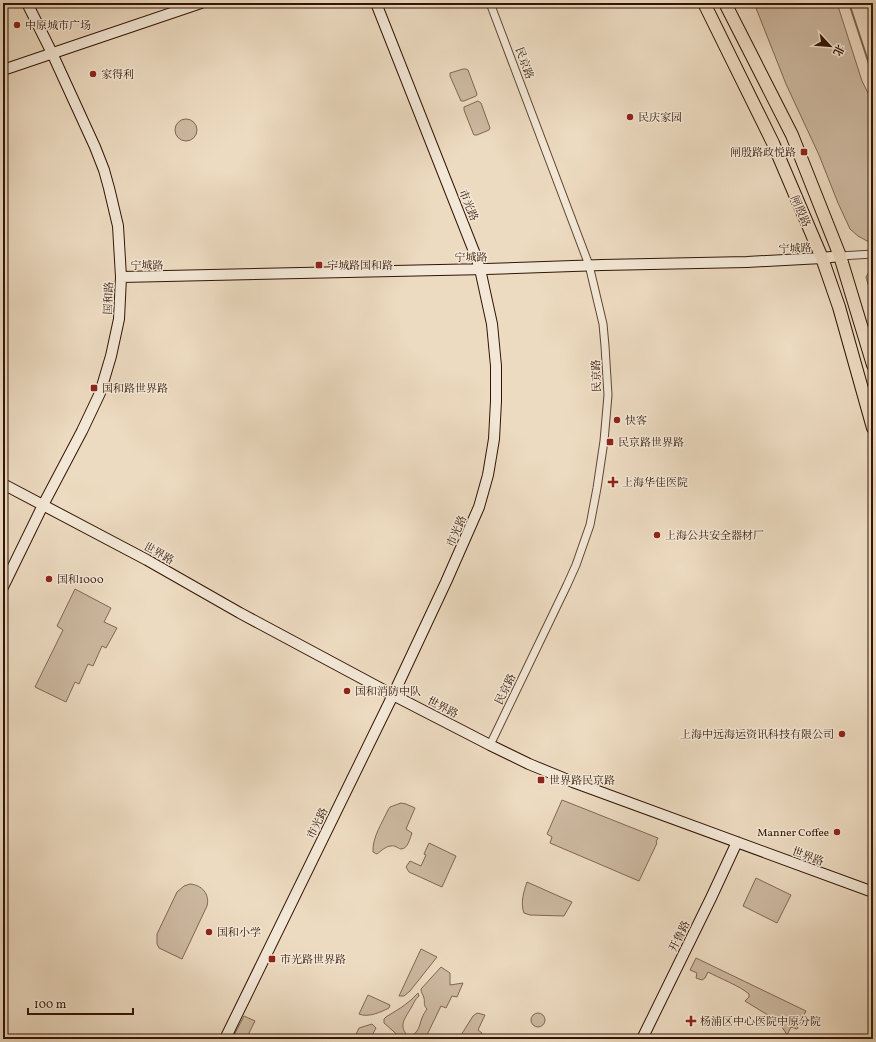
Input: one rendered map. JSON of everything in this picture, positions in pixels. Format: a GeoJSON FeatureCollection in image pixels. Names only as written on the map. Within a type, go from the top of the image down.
{"type":"FeatureCollection","features":[{"type":"Feature","properties":{"kind":"main road","name":"闸殷路"},"geometry":{"type":"LineString","coordinates":[[704,3],[773,143],[822,258],[842,318],[873,428]]}},
{"type":"Feature","properties":{"kind":"main road","name":"闸殷路"},"geometry":{"type":"LineString","coordinates":[[725,3],[792,135],[840,256],[873,365]]}},
{"type":"Feature","properties":{"kind":"main road"},"geometry":{"type":"LineString","coordinates":[[796,200],[806,212],[814,214],[817,213],[818,209],[815,192]]}},
{"type":"Feature","properties":{"kind":"main road"},"geometry":{"type":"LineString","coordinates":[[842,318],[842,308],[844,305],[853,304],[855,306]]}},
{"type":"Feature","properties":{"kind":"street","name":"国和路"},"geometry":{"type":"LineString","coordinates":[[3,587],[100,393],[112,356],[119,319],[121,277],[118,226],[104,170],[52,53],[27,3]]}},
{"type":"Feature","properties":{"kind":"street"},"geometry":{"type":"LineString","coordinates":[[3,70],[201,3]]}},
{"type":"Feature","properties":{"kind":"street","name":"市光路"},"geometry":{"type":"LineString","coordinates":[[225,1039],[393,695],[446,582],[479,507],[488,475],[494,439],[496,366],[492,324],[480,269],[376,3]]}},
{"type":"Feature","properties":{"kind":"street","name":"民京路"},"geometry":{"type":"LineString","coordinates":[[490,3],[589,265],[603,324],[606,346],[608,395],[604,441],[590,525],[567,586],[490,745]]}},
{"type":"Feature","properties":{"kind":"street"},"geometry":{"type":"LineString","coordinates":[[840,256],[873,254]]}},
{"type":"Feature","properties":{"kind":"street","name":"宁城路"},"geometry":{"type":"LineString","coordinates":[[121,277],[747,262],[840,256]]}},
{"type":"Feature","properties":{"kind":"street","name":"世界路"},"geometry":{"type":"LineString","coordinates":[[3,484],[147,560],[240,613],[393,695],[529,764],[573,782],[873,892]]}},
{"type":"Feature","properties":{"kind":"street","name":"开鲁路"},"geometry":{"type":"LineString","coordinates":[[642,1039],[711,898],[736,842]]}},
{"type":"Feature","properties":{"kind":"shaded area"},"geometry":{"type":"Polygon","coordinates":[[[754,3],[837,3],[862,81],[873,103],[873,241],[867,241],[850,229],[819,155],[786,84],[754,3]]]}},
{"type":"Feature","properties":{"kind":"shaded area"},"geometry":{"type":"Polygon","coordinates":[[[463,69],[468,70],[477,94],[476,96],[461,101],[450,73],[463,69]]]}},
{"type":"Feature","properties":{"kind":"shaded area"},"geometry":{"type":"Polygon","coordinates":[[[478,101],[481,103],[490,128],[489,130],[474,135],[464,107],[478,101]]]}},
{"type":"Feature","properties":{"kind":"shaded area"},"geometry":{"type":"Polygon","coordinates":[[[186,119],[194,122],[197,130],[194,138],[186,141],[178,138],[175,130],[178,122],[186,119]]]}},
{"type":"Feature","properties":{"kind":"shaded area"},"geometry":{"type":"Polygon","coordinates":[[[873,269],[873,302],[866,277],[870,270],[873,269]]]}},
{"type":"Feature","properties":{"kind":"shaded area"},"geometry":{"type":"Polygon","coordinates":[[[75,589],[111,608],[104,622],[117,628],[106,648],[102,646],[93,666],[88,664],[79,684],[75,682],[66,702],[35,687],[63,630],[57,626],[75,589]]]}},
{"type":"Feature","properties":{"kind":"shaded area"},"geometry":{"type":"Polygon","coordinates":[[[562,800],[658,838],[639,881],[550,843],[552,837],[547,834],[562,800]]]}},
{"type":"Feature","properties":{"kind":"shaded area"},"geometry":{"type":"Polygon","coordinates":[[[401,803],[415,808],[406,829],[412,833],[407,845],[403,849],[389,846],[377,854],[373,852],[374,841],[388,810],[390,807],[401,803]]]}},
{"type":"Feature","properties":{"kind":"shaded area"},"geometry":{"type":"Polygon","coordinates":[[[429,843],[456,856],[442,887],[409,872],[406,867],[410,861],[421,866],[429,843]]]}},
{"type":"Feature","properties":{"kind":"shaded area"},"geometry":{"type":"Polygon","coordinates":[[[756,878],[791,895],[777,923],[743,906],[756,878]]]}},
{"type":"Feature","properties":{"kind":"shaded area"},"geometry":{"type":"Polygon","coordinates":[[[527,882],[572,902],[564,916],[530,915],[524,913],[522,901],[527,882]]]}},
{"type":"Feature","properties":{"kind":"shaded area"},"geometry":{"type":"Polygon","coordinates":[[[190,884],[198,886],[204,891],[208,902],[182,959],[159,948],[157,944],[157,934],[177,892],[184,886],[190,884]]]}},
{"type":"Feature","properties":{"kind":"shaded area"},"geometry":{"type":"Polygon","coordinates":[[[421,949],[437,957],[410,991],[404,996],[399,996],[421,949]]]}},
{"type":"Feature","properties":{"kind":"shaded area"},"geometry":{"type":"Polygon","coordinates":[[[696,958],[806,1011],[797,1029],[791,1027],[787,1035],[779,1022],[745,1001],[749,997],[749,994],[735,985],[708,972],[702,980],[696,978],[697,973],[690,970],[696,958]]]}},
{"type":"Feature","properties":{"kind":"shaded area"},"geometry":{"type":"Polygon","coordinates":[[[441,967],[450,973],[450,985],[463,983],[457,997],[452,996],[446,1008],[441,1006],[425,1039],[409,1039],[410,1036],[417,1031],[427,1009],[421,989],[441,967]]]}},
{"type":"Feature","properties":{"kind":"shaded area"},"geometry":{"type":"Polygon","coordinates":[[[418,993],[419,996],[405,1018],[403,1028],[407,1035],[405,1039],[402,1039],[384,1023],[384,1019],[402,1007],[418,993]]]}},
{"type":"Feature","properties":{"kind":"shaded area"},"geometry":{"type":"Polygon","coordinates":[[[368,995],[390,1005],[389,1008],[370,1015],[359,1014],[368,995]]]}},
{"type":"Feature","properties":{"kind":"shaded area"},"geometry":{"type":"Polygon","coordinates":[[[477,1013],[485,1015],[478,1030],[482,1033],[480,1039],[468,1039],[461,1035],[473,1016],[477,1013]]]}},
{"type":"Feature","properties":{"kind":"shaded area"},"geometry":{"type":"Polygon","coordinates":[[[535,1013],[541,1013],[545,1017],[545,1023],[541,1027],[535,1027],[531,1023],[531,1017],[535,1013]]]}},
{"type":"Feature","properties":{"kind":"shaded area"},"geometry":{"type":"Polygon","coordinates":[[[244,1016],[255,1021],[246,1039],[232,1039],[244,1016]]]}},
{"type":"Feature","properties":{"kind":"shaded area"},"geometry":{"type":"Polygon","coordinates":[[[372,1024],[376,1028],[370,1039],[354,1039],[359,1028],[372,1024]]]}},
{"type":"Feature","properties":{"kind":"waterway"},"geometry":{"type":"LineString","coordinates":[[849,3],[873,76]]}},
{"type":"Feature","properties":{"kind":"place","name":"中原城市广场"},"geometry":{"type":"Point","coordinates":[17,25]}},
{"type":"Feature","properties":{"kind":"place","name":"家得利"},"geometry":{"type":"Point","coordinates":[93,74]}},
{"type":"Feature","properties":{"kind":"place","name":"民庆家园"},"geometry":{"type":"Point","coordinates":[630,117]}},
{"type":"Feature","properties":{"kind":"place","name":"闸殷路政悦路"},"geometry":{"type":"Point","coordinates":[804,152]}},
{"type":"Feature","properties":{"kind":"place","name":"宁城路国和路"},"geometry":{"type":"Point","coordinates":[319,265]}},
{"type":"Feature","properties":{"kind":"place","name":"国和路世界路"},"geometry":{"type":"Point","coordinates":[94,388]}},
{"type":"Feature","properties":{"kind":"place","name":"快客"},"geometry":{"type":"Point","coordinates":[617,420]}},
{"type":"Feature","properties":{"kind":"place","name":"民京路世界路"},"geometry":{"type":"Point","coordinates":[610,442]}},
{"type":"Feature","properties":{"kind":"place","name":"上海华佳医院"},"geometry":{"type":"Point","coordinates":[613,482]}},
{"type":"Feature","properties":{"kind":"place","name":"上海公共安全器材厂"},"geometry":{"type":"Point","coordinates":[657,535]}},
{"type":"Feature","properties":{"kind":"place","name":"国和1000"},"geometry":{"type":"Point","coordinates":[49,579]}},
{"type":"Feature","properties":{"kind":"place","name":"国和消防中队"},"geometry":{"type":"Point","coordinates":[347,691]}},
{"type":"Feature","properties":{"kind":"place","name":"上海中远海运资讯科技有限公司"},"geometry":{"type":"Point","coordinates":[842,734]}},
{"type":"Feature","properties":{"kind":"place","name":"世界路民京路"},"geometry":{"type":"Point","coordinates":[541,780]}},
{"type":"Feature","properties":{"kind":"place","name":"Manner Coffee"},"geometry":{"type":"Point","coordinates":[837,832]}},
{"type":"Feature","properties":{"kind":"place","name":"国和小学"},"geometry":{"type":"Point","coordinates":[209,932]}},
{"type":"Feature","properties":{"kind":"place","name":"市光路世界路"},"geometry":{"type":"Point","coordinates":[272,959]}},
{"type":"Feature","properties":{"kind":"place","name":"杨浦区中心医院中原分院"},"geometry":{"type":"Point","coordinates":[691,1021]}}]}
